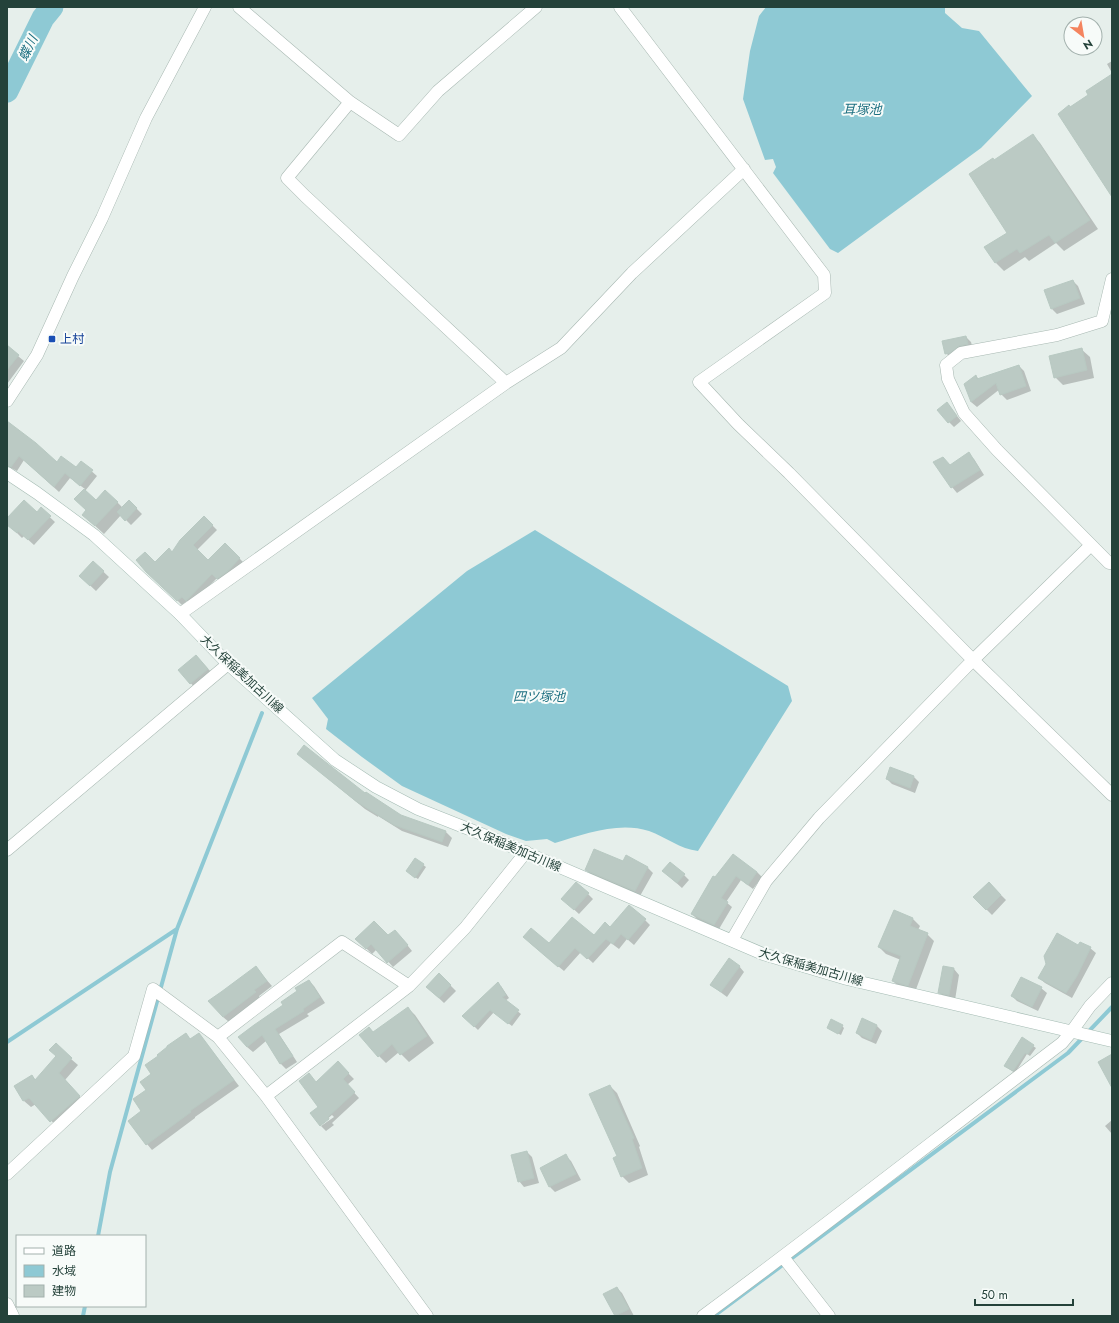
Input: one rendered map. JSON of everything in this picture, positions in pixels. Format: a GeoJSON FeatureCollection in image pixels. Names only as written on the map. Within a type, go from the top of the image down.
{"type":"FeatureCollection","features":[{"type":"Feature","properties":{"kind":"street"},"geometry":{"type":"LineString","coordinates":[[7,401],[37,355],[73,276],[102,218],[146,118],[205,7]]}},
{"type":"Feature","properties":{"kind":"street"},"geometry":{"type":"LineString","coordinates":[[239,7],[350,102],[399,135],[438,91],[536,7]]}},
{"type":"Feature","properties":{"kind":"street"},"geometry":{"type":"LineString","coordinates":[[620,7],[824,275],[826,293],[699,382],[738,424],[789,473],[973,660],[1112,795]]}},
{"type":"Feature","properties":{"kind":"street"},"geometry":{"type":"LineString","coordinates":[[350,102],[287,178],[506,383]]}},
{"type":"Feature","properties":{"kind":"street"},"geometry":{"type":"LineString","coordinates":[[180,614],[506,383],[561,348],[632,273],[744,169]]}},
{"type":"Feature","properties":{"kind":"street"},"geometry":{"type":"LineString","coordinates":[[1112,279],[1102,321],[1057,334],[961,353],[946,365],[948,379],[964,413],[997,450],[1109,563],[1112,564]]}},
{"type":"Feature","properties":{"kind":"street","name":"大久保稲美加古川線"},"geometry":{"type":"LineString","coordinates":[[7,473],[37,493],[94,536],[180,614],[228,664],[335,760],[376,787],[418,809],[526,852],[763,954],[847,979],[1112,1041]]}},
{"type":"Feature","properties":{"kind":"street"},"geometry":{"type":"LineString","coordinates":[[732,940],[766,881],[814,824],[973,660],[1091,545]]}},
{"type":"Feature","properties":{"kind":"street"},"geometry":{"type":"LineString","coordinates":[[7,850],[228,664]]}},
{"type":"Feature","properties":{"kind":"street"},"geometry":{"type":"LineString","coordinates":[[266,1096],[409,986],[465,928],[526,852]]}},
{"type":"Feature","properties":{"kind":"street"},"geometry":{"type":"LineString","coordinates":[[218,1037],[342,942],[409,986]]}},
{"type":"Feature","properties":{"kind":"street"},"geometry":{"type":"LineString","coordinates":[[703,1316],[784,1257],[916,1153],[1062,1043],[1090,1006],[1112,983]]}},
{"type":"Feature","properties":{"kind":"street"},"geometry":{"type":"LineString","coordinates":[[7,1174],[134,1056],[153,988],[218,1037],[266,1096],[427,1316]]}},
{"type":"Feature","properties":{"kind":"street"},"geometry":{"type":"LineString","coordinates":[[784,1257],[829,1316]]}},
{"type":"Feature","properties":{"kind":"street"},"geometry":{"type":"LineString","coordinates":[[7,1304],[13,1316]]}},
{"type":"Feature","properties":{"kind":"water","name":"耳塚池"},"geometry":{"type":"Polygon","coordinates":[[[766,7],[945,7],[945,13],[962,28],[979,31],[1032,96],[981,148],[838,253],[830,249],[773,173],[776,167],[773,159],[765,160],[743,99],[750,51],[759,16],[766,7]]]}},
{"type":"Feature","properties":{"kind":"water","name":"四ツ塚池"},"geometry":{"type":"Polygon","coordinates":[[[535,530],[788,686],[792,701],[698,851],[685,848],[649,831],[626,827],[602,830],[555,843],[547,839],[526,841],[506,834],[402,786],[326,729],[328,719],[312,698],[467,571],[535,530]]]}},
{"type":"Feature","properties":{"kind":"building"},"geometry":{"type":"Polygon","coordinates":[[[1112,74],[1112,197],[1058,114],[1069,105],[1070,107],[1088,95],[1086,91],[1112,74]]]}},
{"type":"Feature","properties":{"kind":"building"},"geometry":{"type":"Polygon","coordinates":[[[1033,134],[1090,220],[1055,243],[1049,235],[1020,253],[1017,249],[995,263],[984,247],[1007,233],[969,174],[993,158],[994,160],[1033,134]]]}},
{"type":"Feature","properties":{"kind":"building"},"geometry":{"type":"Polygon","coordinates":[[[1073,280],[1080,298],[1051,309],[1044,290],[1073,280]]]}},
{"type":"Feature","properties":{"kind":"building"},"geometry":{"type":"Polygon","coordinates":[[[966,336],[968,344],[959,346],[950,353],[945,354],[942,341],[966,336]]]}},
{"type":"Feature","properties":{"kind":"building"},"geometry":{"type":"Polygon","coordinates":[[[7,345],[19,355],[7,370],[7,345]]]}},
{"type":"Feature","properties":{"kind":"building"},"geometry":{"type":"Polygon","coordinates":[[[1082,348],[1087,370],[1054,378],[1049,356],[1082,348]]]}},
{"type":"Feature","properties":{"kind":"building"},"geometry":{"type":"Polygon","coordinates":[[[1019,365],[1026,386],[1000,395],[996,383],[971,402],[964,384],[976,375],[977,379],[1019,365]]]}},
{"type":"Feature","properties":{"kind":"building"},"geometry":{"type":"Polygon","coordinates":[[[947,402],[957,416],[948,423],[937,410],[947,402]]]}},
{"type":"Feature","properties":{"kind":"building"},"geometry":{"type":"Polygon","coordinates":[[[7,421],[36,443],[57,462],[61,456],[76,467],[81,461],[93,470],[80,486],[65,473],[54,487],[19,456],[11,467],[7,466],[7,421]]]}},
{"type":"Feature","properties":{"kind":"building"},"geometry":{"type":"Polygon","coordinates":[[[969,452],[980,470],[951,488],[933,462],[943,457],[950,465],[969,452]]]}},
{"type":"Feature","properties":{"kind":"building"},"geometry":{"type":"Polygon","coordinates":[[[84,489],[96,500],[105,490],[118,502],[95,526],[82,515],[86,510],[74,499],[84,489]]]}},
{"type":"Feature","properties":{"kind":"building"},"geometry":{"type":"Polygon","coordinates":[[[24,500],[37,512],[41,507],[51,516],[28,540],[18,531],[17,533],[7,525],[7,518],[24,500]]]}},
{"type":"Feature","properties":{"kind":"building"},"geometry":{"type":"Polygon","coordinates":[[[129,500],[137,508],[125,521],[117,512],[129,500]]]}},
{"type":"Feature","properties":{"kind":"building"},"geometry":{"type":"Polygon","coordinates":[[[204,516],[213,525],[193,545],[208,560],[225,543],[240,558],[228,571],[217,579],[212,574],[186,601],[182,597],[177,601],[146,572],[136,560],[145,552],[155,562],[169,548],[172,552],[180,540],[204,516]]]}},
{"type":"Feature","properties":{"kind":"building"},"geometry":{"type":"Polygon","coordinates":[[[93,561],[104,571],[90,586],[79,576],[93,561]]]}},
{"type":"Feature","properties":{"kind":"building"},"geometry":{"type":"Polygon","coordinates":[[[196,655],[208,669],[190,684],[178,670],[196,655]]]}},
{"type":"Feature","properties":{"kind":"building"},"geometry":{"type":"Polygon","coordinates":[[[304,745],[365,793],[366,792],[401,815],[446,831],[442,842],[394,825],[357,802],[297,754],[304,745]]]}},
{"type":"Feature","properties":{"kind":"building"},"geometry":{"type":"Polygon","coordinates":[[[890,767],[914,776],[910,788],[886,779],[890,767]]]}},
{"type":"Feature","properties":{"kind":"building"},"geometry":{"type":"Polygon","coordinates":[[[594,849],[623,861],[626,855],[648,867],[635,891],[585,870],[594,849]]]}},
{"type":"Feature","properties":{"kind":"building"},"geometry":{"type":"Polygon","coordinates":[[[733,854],[757,872],[748,885],[736,876],[721,898],[728,902],[714,925],[691,914],[713,876],[715,877],[733,854]]]}},
{"type":"Feature","properties":{"kind":"building"},"geometry":{"type":"Polygon","coordinates":[[[415,858],[424,864],[415,878],[406,871],[415,858]]]}},
{"type":"Feature","properties":{"kind":"building"},"geometry":{"type":"Polygon","coordinates":[[[670,862],[685,874],[677,883],[662,871],[670,862]]]}},
{"type":"Feature","properties":{"kind":"building"},"geometry":{"type":"Polygon","coordinates":[[[576,882],[589,893],[574,910],[561,899],[576,882]]]}},
{"type":"Feature","properties":{"kind":"building"},"geometry":{"type":"Polygon","coordinates":[[[989,882],[1001,895],[986,910],[973,897],[989,882]]]}},
{"type":"Feature","properties":{"kind":"building"},"geometry":{"type":"Polygon","coordinates":[[[629,905],[646,919],[628,940],[621,934],[613,944],[606,939],[587,959],[575,948],[558,967],[523,937],[531,928],[549,943],[572,917],[594,935],[605,922],[610,927],[629,905]]]}},
{"type":"Feature","properties":{"kind":"building"},"geometry":{"type":"Polygon","coordinates":[[[894,910],[913,918],[910,926],[928,933],[908,986],[892,981],[901,956],[878,947],[894,910]]]}},
{"type":"Feature","properties":{"kind":"building"},"geometry":{"type":"Polygon","coordinates":[[[374,921],[388,935],[395,930],[408,945],[387,963],[371,944],[366,949],[355,939],[374,921]]]}},
{"type":"Feature","properties":{"kind":"building"},"geometry":{"type":"Polygon","coordinates":[[[1057,933],[1078,945],[1080,942],[1091,947],[1077,976],[1066,993],[1038,978],[1046,964],[1044,956],[1057,933]]]}},
{"type":"Feature","properties":{"kind":"building"},"geometry":{"type":"Polygon","coordinates":[[[729,958],[740,966],[721,992],[710,985],[729,958]]]}},
{"type":"Feature","properties":{"kind":"building"},"geometry":{"type":"Polygon","coordinates":[[[256,966],[267,981],[254,990],[256,992],[223,1017],[208,1001],[256,966]]]}},
{"type":"Feature","properties":{"kind":"building"},"geometry":{"type":"Polygon","coordinates":[[[943,966],[954,968],[949,995],[938,993],[943,966]]]}},
{"type":"Feature","properties":{"kind":"building"},"geometry":{"type":"Polygon","coordinates":[[[439,973],[451,985],[439,998],[426,987],[439,973]]]}},
{"type":"Feature","properties":{"kind":"building"},"geometry":{"type":"Polygon","coordinates":[[[1021,977],[1042,987],[1032,1007],[1011,996],[1021,977]]]}},
{"type":"Feature","properties":{"kind":"building"},"geometry":{"type":"Polygon","coordinates":[[[309,980],[320,997],[303,1009],[304,1011],[275,1029],[293,1056],[280,1064],[262,1035],[247,1047],[238,1037],[283,1005],[281,1002],[297,991],[295,988],[309,980]]]}},
{"type":"Feature","properties":{"kind":"building"},"geometry":{"type":"Polygon","coordinates":[[[498,982],[506,995],[502,997],[519,1010],[508,1024],[490,1010],[474,1027],[462,1016],[498,982]]]}},
{"type":"Feature","properties":{"kind":"building"},"geometry":{"type":"Polygon","coordinates":[[[408,1007],[427,1036],[400,1055],[392,1044],[378,1057],[359,1035],[369,1027],[373,1032],[408,1007]]]}},
{"type":"Feature","properties":{"kind":"building"},"geometry":{"type":"Polygon","coordinates":[[[862,1018],[877,1025],[871,1040],[856,1033],[862,1018]]]}},
{"type":"Feature","properties":{"kind":"building"},"geometry":{"type":"Polygon","coordinates":[[[831,1019],[843,1025],[838,1034],[827,1028],[831,1019]]]}},
{"type":"Feature","properties":{"kind":"building"},"geometry":{"type":"Polygon","coordinates":[[[186,1033],[190,1039],[199,1033],[234,1080],[190,1111],[191,1112],[146,1145],[128,1121],[141,1111],[133,1099],[146,1090],[140,1082],[151,1074],[145,1065],[158,1056],[157,1055],[167,1046],[186,1033]]]}},
{"type":"Feature","properties":{"kind":"building"},"geometry":{"type":"Polygon","coordinates":[[[1022,1037],[1034,1045],[1028,1054],[1025,1053],[1013,1071],[1004,1066],[1022,1037]]]}},
{"type":"Feature","properties":{"kind":"building"},"geometry":{"type":"Polygon","coordinates":[[[56,1043],[72,1058],[59,1073],[80,1096],[50,1122],[29,1098],[23,1101],[14,1086],[32,1075],[35,1080],[56,1056],[49,1050],[56,1043]]]}},
{"type":"Feature","properties":{"kind":"building"},"geometry":{"type":"Polygon","coordinates":[[[1112,1054],[1112,1088],[1098,1062],[1112,1054]]]}},
{"type":"Feature","properties":{"kind":"building"},"geometry":{"type":"Polygon","coordinates":[[[338,1061],[349,1073],[343,1079],[355,1092],[328,1117],[329,1119],[320,1126],[310,1113],[318,1107],[299,1081],[309,1073],[316,1082],[338,1061]]]}},
{"type":"Feature","properties":{"kind":"building"},"geometry":{"type":"Polygon","coordinates":[[[610,1085],[634,1138],[632,1139],[642,1168],[621,1177],[613,1158],[617,1156],[589,1094],[610,1085]]]}},
{"type":"Feature","properties":{"kind":"building"},"geometry":{"type":"Polygon","coordinates":[[[527,1151],[534,1178],[518,1182],[511,1155],[527,1151]]]}},
{"type":"Feature","properties":{"kind":"building"},"geometry":{"type":"Polygon","coordinates":[[[566,1154],[576,1174],[549,1187],[540,1168],[566,1154]]]}},
{"type":"Feature","properties":{"kind":"building"},"geometry":{"type":"Polygon","coordinates":[[[617,1287],[629,1309],[615,1316],[603,1294],[617,1287]]]}},
{"type":"Feature","properties":{"kind":"waterway","name":"蝶川"},"geometry":{"type":"LineString","coordinates":[[7,91],[43,18],[52,7]]}},
{"type":"Feature","properties":{"kind":"waterway"},"geometry":{"type":"LineString","coordinates":[[98,1235],[110,1172],[177,929],[262,713]]}},
{"type":"Feature","properties":{"kind":"waterway"},"geometry":{"type":"LineString","coordinates":[[7,1042],[177,929]]}},
{"type":"Feature","properties":{"kind":"waterway"},"geometry":{"type":"LineString","coordinates":[[714,1316],[1068,1053],[1112,1007]]}},
{"type":"Feature","properties":{"kind":"waterway"},"geometry":{"type":"LineString","coordinates":[[83,1316],[85,1307]]}},
{"type":"Feature","properties":{"kind":"place","name":"上村"},"geometry":{"type":"Point","coordinates":[52,339]}}]}
